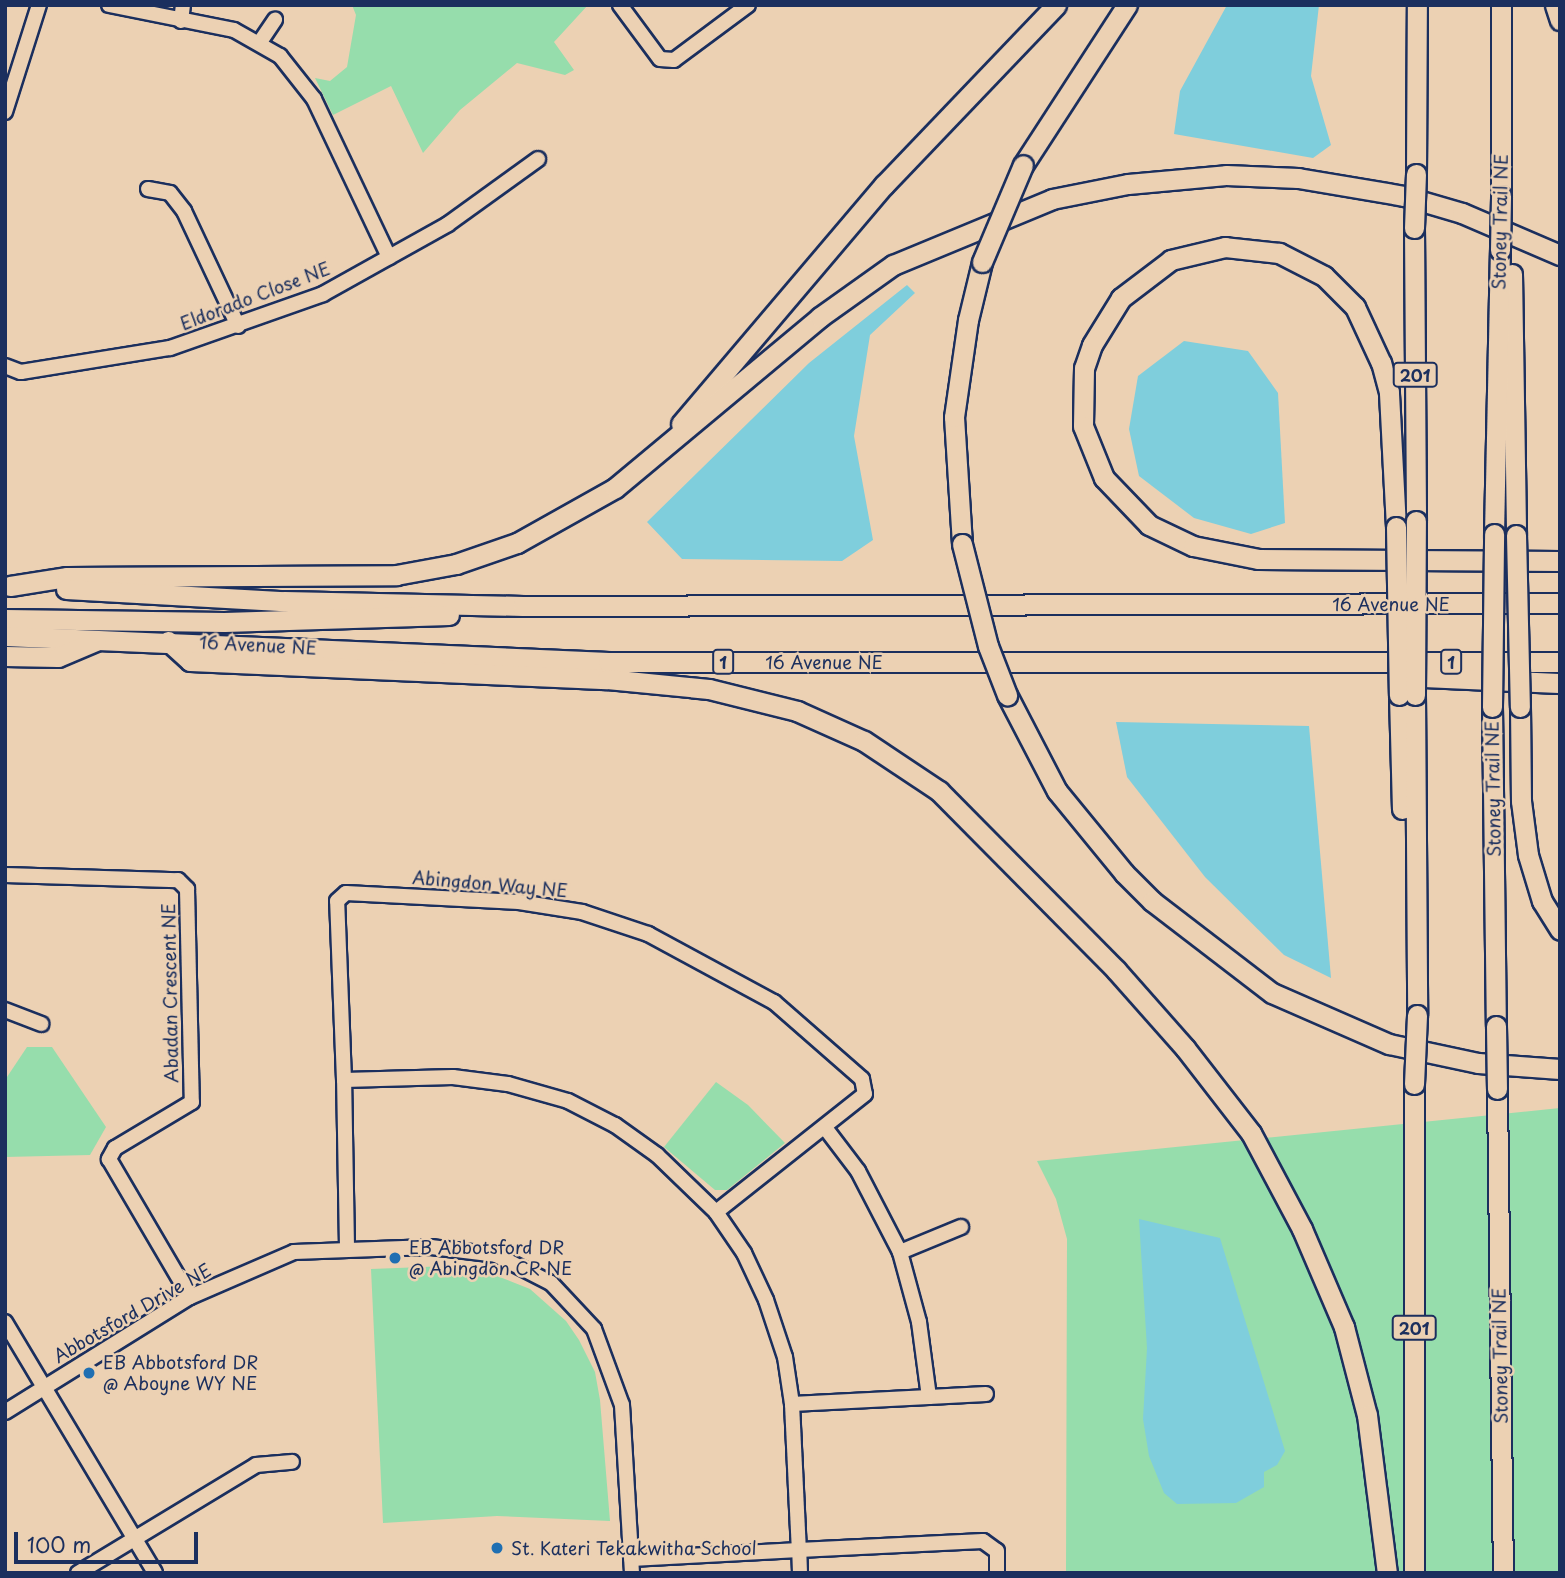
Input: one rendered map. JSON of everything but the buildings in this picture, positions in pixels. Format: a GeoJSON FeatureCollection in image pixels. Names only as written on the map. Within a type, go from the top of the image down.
{"type":"FeatureCollection","features":[{"type":"Feature","properties":{"kind":"highway"},"geometry":{"type":"LineString","coordinates":[[615,488],[671,436],[884,186],[1056,5]]}},
{"type":"Feature","properties":{"kind":"highway"},"geometry":{"type":"LineString","coordinates":[[1127,5],[1023,165],[982,262],[966,331],[954,417],[961,544],[985,635],[1007,695],[1058,790],[1124,873],[1152,901],[1272,993],[1390,1044],[1478,1063],[1560,1069]]}},
{"type":"Feature","properties":{"kind":"highway","name":"201"},"geometry":{"type":"LineString","coordinates":[[1414,1573],[1415,1055],[1405,1026],[1411,1010],[1407,695],[1416,521],[1414,229],[1417,5]]}},
{"type":"Feature","properties":{"kind":"highway","name":"Stoney Trail NE"},"geometry":{"type":"LineString","coordinates":[[1501,5],[1500,155],[1506,199],[1506,251],[1494,534],[1492,707],[1503,1573]]}},
{"type":"Feature","properties":{"kind":"highway"},"geometry":{"type":"LineString","coordinates":[[1555,5],[1560,20]]}},
{"type":"Feature","properties":{"kind":"highway"},"geometry":{"type":"LineString","coordinates":[[8,586],[67,577],[396,575],[456,564],[517,543],[615,488],[864,284],[940,242],[1052,198],[1128,184],[1226,175],[1298,177],[1404,196],[1462,213],[1560,255]]}},
{"type":"Feature","properties":{"kind":"highway"},"geometry":{"type":"LineString","coordinates":[[1407,695],[1396,527],[1389,392],[1381,363],[1355,307],[1324,276],[1279,253],[1225,247],[1171,260],[1121,298],[1092,345],[1084,368],[1083,426],[1104,478],[1149,525],[1193,546],[1258,559],[1560,561]]}},
{"type":"Feature","properties":{"kind":"highway"},"geometry":{"type":"LineString","coordinates":[[1506,251],[1516,535],[1521,801],[1528,855],[1542,901],[1560,930]]}},
{"type":"Feature","properties":{"kind":"highway","name":"16 Avenue NE"},"geometry":{"type":"LineString","coordinates":[[8,586],[284,601],[523,606],[1560,603]]}},
{"type":"Feature","properties":{"kind":"highway"},"geometry":{"type":"LineString","coordinates":[[5,619],[224,622],[430,617],[523,606]]}},
{"type":"Feature","properties":{"kind":"highway","name":"16 Avenue NE"},"geometry":{"type":"LineString","coordinates":[[5,636],[104,638],[608,662],[1560,662]]}},
{"type":"Feature","properties":{"kind":"highway"},"geometry":{"type":"LineString","coordinates":[[5,656],[58,657],[104,638]]}},
{"type":"Feature","properties":{"kind":"highway"},"geometry":{"type":"LineString","coordinates":[[168,641],[190,661],[607,679],[709,689],[797,711],[864,741],[939,790],[1116,970],[1185,1048],[1251,1133],[1301,1229],[1343,1327],[1367,1415],[1387,1573]]}},
{"type":"Feature","properties":{"kind":"highway"},"geometry":{"type":"LineString","coordinates":[[1342,663],[1362,675],[1560,683]]}},
{"type":"Feature","properties":{"kind":"street"},"geometry":{"type":"LineString","coordinates":[[5,112],[39,5]]}},
{"type":"Feature","properties":{"kind":"street"},"geometry":{"type":"LineString","coordinates":[[109,5],[162,11],[181,20],[234,30],[260,42],[280,56],[314,99],[389,257]]}},
{"type":"Feature","properties":{"kind":"street"},"geometry":{"type":"LineString","coordinates":[[181,20],[183,5]]}},
{"type":"Feature","properties":{"kind":"street"},"geometry":{"type":"LineString","coordinates":[[620,5],[660,59],[674,60],[748,5]]}},
{"type":"Feature","properties":{"kind":"street"},"geometry":{"type":"LineString","coordinates":[[260,42],[275,20]]}},
{"type":"Feature","properties":{"kind":"street","name":"Eldorado Close NE"},"geometry":{"type":"LineString","coordinates":[[5,366],[21,372],[170,348],[323,294],[448,224],[538,159]]}},
{"type":"Feature","properties":{"kind":"street"},"geometry":{"type":"LineString","coordinates":[[148,189],[170,193],[184,211],[238,326]]}},
{"type":"Feature","properties":{"kind":"street","name":"Abadan Crescent NE"},"geometry":{"type":"LineString","coordinates":[[5,875],[178,880],[187,889],[192,1102],[115,1148],[109,1159],[190,1297]]}},
{"type":"Feature","properties":{"kind":"street","name":"Abingdon Way NE"},"geometry":{"type":"LineString","coordinates":[[344,1080],[337,901],[346,893],[519,902],[582,912],[648,934],[774,1002],[862,1079],[865,1094],[826,1129],[716,1212]]}},
{"type":"Feature","properties":{"kind":"street"},"geometry":{"type":"LineString","coordinates":[[5,1010],[41,1024]]}},
{"type":"Feature","properties":{"kind":"street"},"geometry":{"type":"LineString","coordinates":[[348,1247],[344,1080],[453,1077],[508,1084],[568,1101],[615,1125],[657,1156],[716,1212],[744,1253],[766,1300],[785,1357],[792,1404],[800,1573]]}},
{"type":"Feature","properties":{"kind":"street"},"geometry":{"type":"LineString","coordinates":[[826,1129],[858,1171],[900,1252],[919,1322],[929,1398]]}},
{"type":"Feature","properties":{"kind":"street"},"geometry":{"type":"LineString","coordinates":[[900,1252],[961,1227]]}},
{"type":"Feature","properties":{"kind":"street","name":"Abbotsford Drive NE"},"geometry":{"type":"LineString","coordinates":[[5,1412],[190,1297],[294,1252],[348,1247],[431,1247],[496,1255],[551,1283],[594,1329],[622,1405],[631,1566]]}},
{"type":"Feature","properties":{"kind":"street"},"geometry":{"type":"LineString","coordinates":[[5,1322],[46,1386],[155,1573]]}},
{"type":"Feature","properties":{"kind":"street"},"geometry":{"type":"LineString","coordinates":[[792,1404],[986,1394]]}},
{"type":"Feature","properties":{"kind":"street"},"geometry":{"type":"LineString","coordinates":[[78,1573],[256,1465],[292,1461]]}},
{"type":"Feature","properties":{"kind":"street"},"geometry":{"type":"LineString","coordinates":[[631,1566],[799,1550],[983,1541],[997,1551],[997,1573]]}},
{"type":"Feature","properties":{"kind":"green space"},"geometry":{"type":"Polygon","coordinates":[[[352,5],[588,5],[554,42],[574,70],[565,75],[517,63],[460,110],[423,153],[391,86],[333,115],[315,78],[330,81],[347,67],[356,15],[352,5]]]}},
{"type":"Feature","properties":{"kind":"green space"},"geometry":{"type":"Polygon","coordinates":[[[27,1047],[52,1047],[106,1127],[90,1155],[5,1157],[5,1080],[27,1047]]]}},
{"type":"Feature","properties":{"kind":"green space"},"geometry":{"type":"Polygon","coordinates":[[[716,1082],[748,1105],[785,1143],[727,1190],[715,1190],[664,1147],[716,1082]]]}},
{"type":"Feature","properties":{"kind":"green space"},"geometry":{"type":"Polygon","coordinates":[[[1560,1108],[1560,1573],[1066,1573],[1067,1239],[1056,1199],[1037,1161],[1560,1108]]]}},
{"type":"Feature","properties":{"kind":"green space"},"geometry":{"type":"Polygon","coordinates":[[[449,1266],[492,1274],[530,1289],[566,1321],[579,1340],[595,1372],[600,1400],[610,1521],[497,1516],[383,1523],[371,1269],[449,1266]]]}},
{"type":"Feature","properties":{"kind":"water"},"geometry":{"type":"Polygon","coordinates":[[[1227,5],[1319,5],[1311,76],[1331,145],[1313,158],[1174,134],[1180,91],[1227,5]]]}},
{"type":"Feature","properties":{"kind":"water"},"geometry":{"type":"Polygon","coordinates":[[[907,285],[915,293],[870,335],[854,436],[873,540],[842,561],[682,559],[647,522],[809,363],[907,285]]]}},
{"type":"Feature","properties":{"kind":"water"},"geometry":{"type":"Polygon","coordinates":[[[1184,341],[1248,351],[1278,393],[1285,523],[1251,534],[1194,518],[1139,476],[1129,429],[1138,376],[1184,341]]]}},
{"type":"Feature","properties":{"kind":"water"},"geometry":{"type":"Polygon","coordinates":[[[1116,722],[1309,726],[1331,978],[1284,955],[1205,877],[1127,777],[1116,722]]]}},
{"type":"Feature","properties":{"kind":"water"},"geometry":{"type":"Polygon","coordinates":[[[1139,1219],[1220,1238],[1285,1451],[1277,1465],[1264,1472],[1264,1487],[1236,1503],[1177,1504],[1164,1493],[1149,1456],[1143,1419],[1147,1348],[1139,1219]]]}},
{"type":"Feature","properties":{"kind":"place","name":"EB Abbotsford DR @ Abingdon CR NE"},"geometry":{"type":"Point","coordinates":[395,1258]}},
{"type":"Feature","properties":{"kind":"place","name":"EB Abbotsford DR @ Aboyne WY NE"},"geometry":{"type":"Point","coordinates":[89,1373]}},
{"type":"Feature","properties":{"kind":"place","name":"St. Kateri Tekakwitha School"},"geometry":{"type":"Point","coordinates":[497,1548]}}]}
